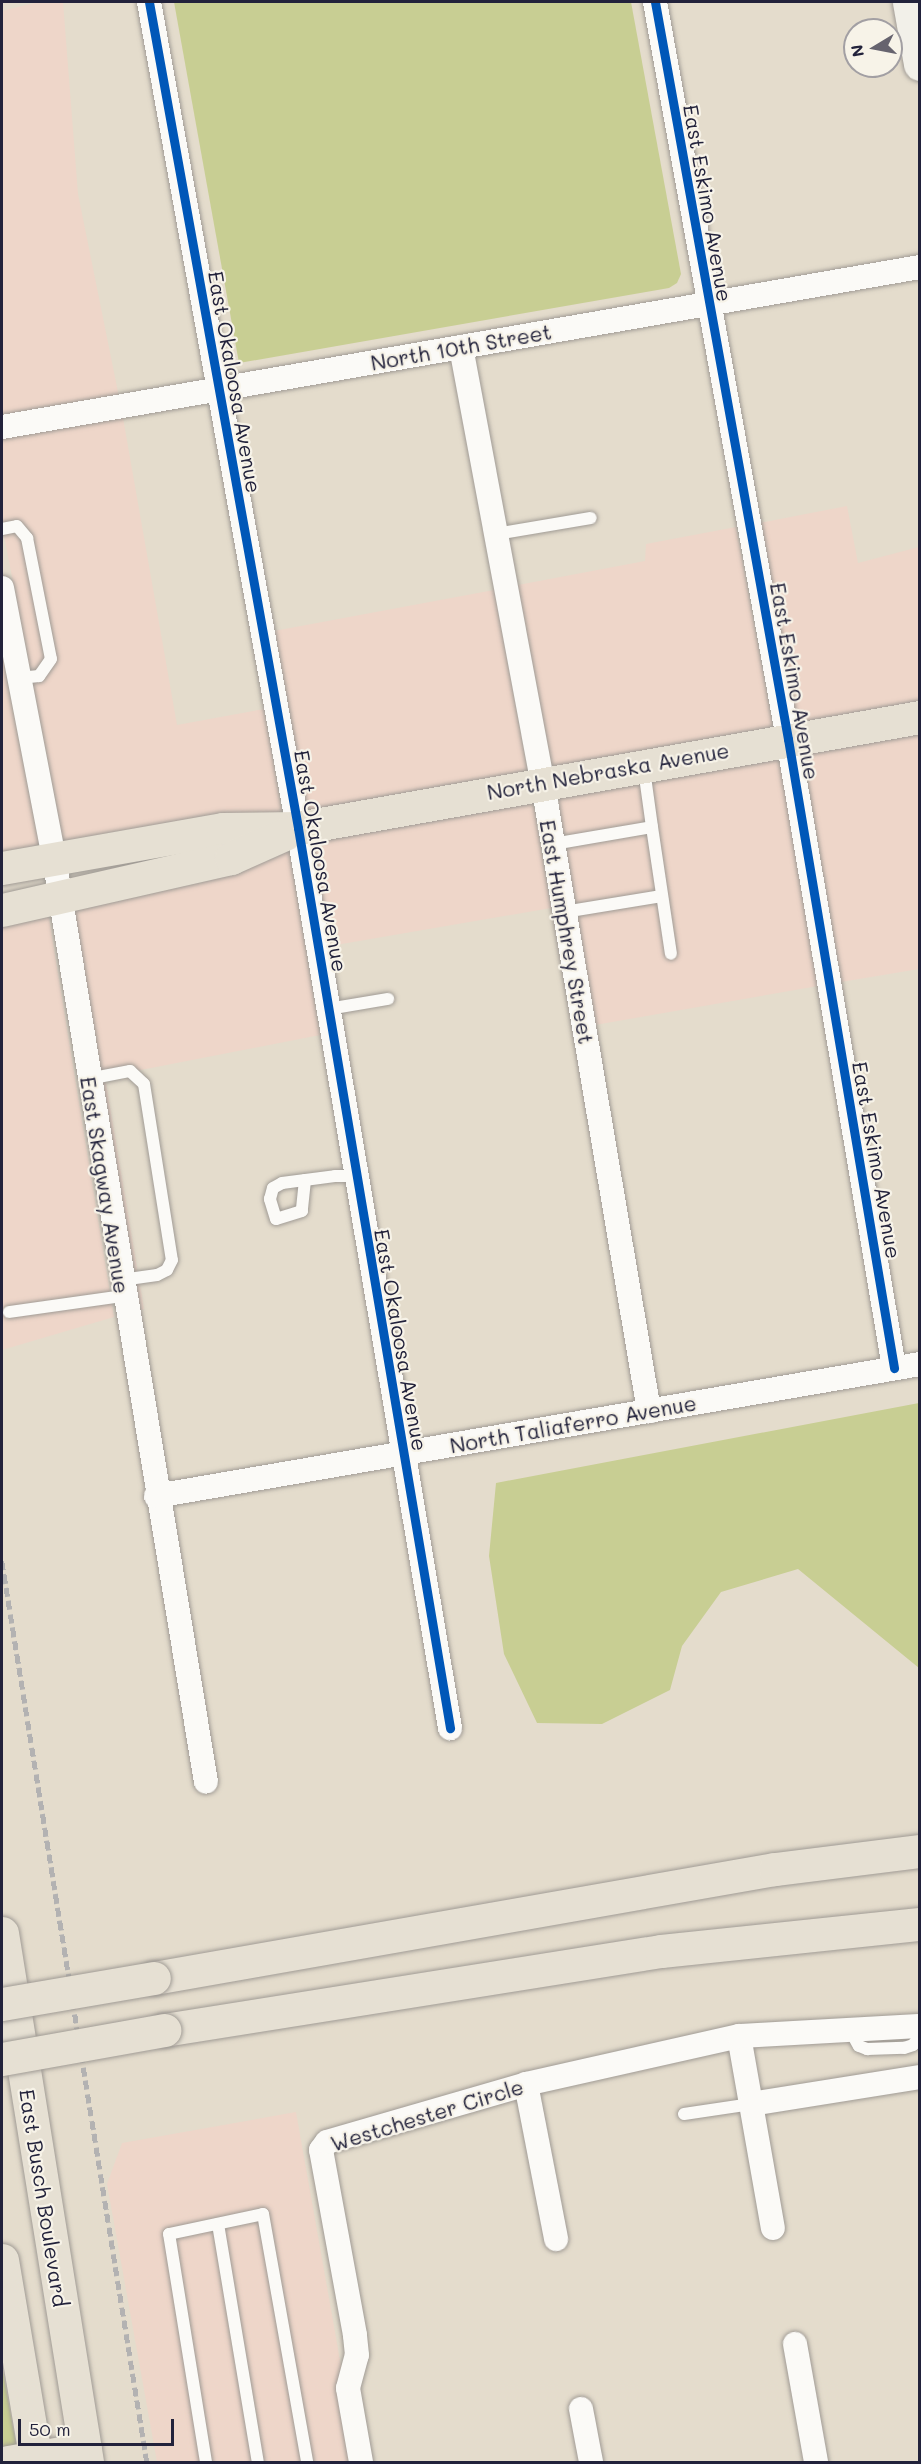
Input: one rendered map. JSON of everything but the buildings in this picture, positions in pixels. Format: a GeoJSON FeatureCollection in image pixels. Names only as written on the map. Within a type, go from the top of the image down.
{"type":"FeatureCollection","features":[{"type":"Feature","properties":{"kind":"main road","name":"North Nebraska Avenue"},"geometry":{"type":"LineString","coordinates":[[2,868],[223,829],[298,828],[542,782],[920,717]]}},
{"type":"Feature","properties":{"kind":"main road","name":"North Nebraska Avenue"},"geometry":{"type":"LineString","coordinates":[[2,910],[231,858],[298,828]]}},
{"type":"Feature","properties":{"kind":"main road"},"geometry":{"type":"LineString","coordinates":[[2,2004],[764,1870],[920,1851]]}},
{"type":"Feature","properties":{"kind":"main road"},"geometry":{"type":"LineString","coordinates":[[2,2059],[164,2030],[662,1951],[920,1924]]}},
{"type":"Feature","properties":{"kind":"main road","name":"East Busch Boulevard"},"geometry":{"type":"LineString","coordinates":[[2,1934],[86,2456]]}},
{"type":"Feature","properties":{"kind":"main road"},"geometry":{"type":"LineString","coordinates":[[2,2260],[4,2302],[27,2461],[86,2456]]}},
{"type":"Feature","properties":{"kind":"street","name":"East Okaloosa Avenue"},"geometry":{"type":"LineString","coordinates":[[149,2],[217,391],[298,828],[450,1728]]}},
{"type":"Feature","properties":{"kind":"street","name":"East Eskimo Avenue"},"geometry":{"type":"LineString","coordinates":[[656,2],[707,304],[788,740],[894,1368]]}},
{"type":"Feature","properties":{"kind":"street"},"geometry":{"type":"LineString","coordinates":[[909,2],[920,64]]}},
{"type":"Feature","properties":{"kind":"street","name":"North 10th Street"},"geometry":{"type":"LineString","coordinates":[[2,427],[920,267]]}},
{"type":"Feature","properties":{"kind":"street","name":"East Humphrey Street"},"geometry":{"type":"LineString","coordinates":[[461,347],[553,844],[649,1411]]}},
{"type":"Feature","properties":{"kind":"street","name":"East Skagway Avenue"},"geometry":{"type":"LineString","coordinates":[[2,588],[54,858],[58,898],[156,1496],[206,1782]]}},
{"type":"Feature","properties":{"kind":"street","name":"North Taliaferro Avenue"},"geometry":{"type":"LineString","coordinates":[[156,1496],[920,1364]]}},
{"type":"Feature","properties":{"kind":"street","name":"Westchester Circle"},"geometry":{"type":"LineString","coordinates":[[361,2463],[348,2388],[357,2355],[355,2335],[321,2150],[327,2142],[526,2084],[739,2036],[920,2026]]}},
{"type":"Feature","properties":{"kind":"street"},"geometry":{"type":"LineString","coordinates":[[739,2036],[773,2228]]}},
{"type":"Feature","properties":{"kind":"street"},"geometry":{"type":"LineString","coordinates":[[751,2104],[920,2077]]}},
{"type":"Feature","properties":{"kind":"street"},"geometry":{"type":"LineString","coordinates":[[526,2084],[556,2239]]}},
{"type":"Feature","properties":{"kind":"street"},"geometry":{"type":"LineString","coordinates":[[795,2344],[816,2463]]}},
{"type":"Feature","properties":{"kind":"street"},"geometry":{"type":"LineString","coordinates":[[581,2409],[591,2463]]}},
{"type":"Feature","properties":{"kind":"lane"},"geometry":{"type":"LineString","coordinates":[[496,534],[591,518]]}},
{"type":"Feature","properties":{"kind":"lane"},"geometry":{"type":"LineString","coordinates":[[2,529],[17,526],[27,538],[51,659],[39,676],[19,678]]}},
{"type":"Feature","properties":{"kind":"lane"},"geometry":{"type":"LineString","coordinates":[[643,764],[671,954]]}},
{"type":"Feature","properties":{"kind":"lane"},"geometry":{"type":"LineString","coordinates":[[553,844],[652,827]]}},
{"type":"Feature","properties":{"kind":"lane"},"geometry":{"type":"LineString","coordinates":[[564,912],[662,896]]}},
{"type":"Feature","properties":{"kind":"lane"},"geometry":{"type":"LineString","coordinates":[[328,1009],[388,999]]}},
{"type":"Feature","properties":{"kind":"lane"},"geometry":{"type":"LineString","coordinates":[[9,1312],[122,1288],[167,1270],[172,1260],[146,1095],[139,1075],[130,1071],[88,1079]]}},
{"type":"Feature","properties":{"kind":"lane"},"geometry":{"type":"LineString","coordinates":[[305,1180],[356,1176]]}},
{"type":"Feature","properties":{"kind":"lane"},"geometry":{"type":"LineString","coordinates":[[850,2030],[859,2046],[867,2049],[904,2048],[913,2045],[920,2036]]}},
{"type":"Feature","properties":{"kind":"lane"},"geometry":{"type":"LineString","coordinates":[[684,2114],[751,2104]]}},
{"type":"Feature","properties":{"kind":"lane"},"geometry":{"type":"LineString","coordinates":[[206,2463],[169,2234],[263,2214],[307,2463]]}},
{"type":"Feature","properties":{"kind":"lane"},"geometry":{"type":"LineString","coordinates":[[218,2224],[258,2463]]}},
{"type":"Feature","properties":{"kind":"shaded area"},"geometry":{"type":"Polygon","coordinates":[[[38,2],[63,2],[78,194],[119,397],[2,416],[2,11],[38,2]]]}},
{"type":"Feature","properties":{"kind":"shaded area"},"geometry":{"type":"Polygon","coordinates":[[[123,418],[177,725],[264,709],[283,818],[64,846],[2,525],[2,438],[123,418]]]}},
{"type":"Feature","properties":{"kind":"shaded area"},"geometry":{"type":"Polygon","coordinates":[[[847,506],[858,563],[919,547],[919,706],[798,727],[760,523],[847,506]]]}},
{"type":"Feature","properties":{"kind":"shaded area"},"geometry":{"type":"Polygon","coordinates":[[[736,527],[774,731],[552,769],[518,585],[645,561],[646,544],[736,527]]]}},
{"type":"Feature","properties":{"kind":"shaded area"},"geometry":{"type":"Polygon","coordinates":[[[494,590],[528,773],[308,815],[274,631],[494,590]]]}},
{"type":"Feature","properties":{"kind":"shaded area"},"geometry":{"type":"Polygon","coordinates":[[[2,653],[40,850],[2,857],[2,653]]]}},
{"type":"Feature","properties":{"kind":"shaded area"},"geometry":{"type":"Polygon","coordinates":[[[919,728],[919,969],[841,982],[802,748],[919,728]]]}},
{"type":"Feature","properties":{"kind":"shaded area"},"geometry":{"type":"Polygon","coordinates":[[[778,752],[818,986],[595,1025],[556,790],[778,752]]]}},
{"type":"Feature","properties":{"kind":"shaded area"},"geometry":{"type":"Polygon","coordinates":[[[532,795],[551,908],[330,946],[311,836],[532,795]]]}},
{"type":"Feature","properties":{"kind":"shaded area"},"geometry":{"type":"Polygon","coordinates":[[[288,844],[320,1035],[105,1077],[144,1309],[138,1311],[72,907],[288,844]]]}},
{"type":"Feature","properties":{"kind":"shaded area"},"geometry":{"type":"Polygon","coordinates":[[[48,912],[114,1317],[2,1350],[2,922],[48,912]]]}},
{"type":"Feature","properties":{"kind":"shaded area"},"geometry":{"type":"Polygon","coordinates":[[[296,2112],[358,2462],[157,2462],[107,2184],[122,2143],[296,2112]]]}},
{"type":"Feature","properties":{"kind":"green space"},"geometry":{"type":"Polygon","coordinates":[[[174,2],[631,2],[681,274],[677,283],[669,288],[239,363],[174,2]]]}},
{"type":"Feature","properties":{"kind":"green space"},"geometry":{"type":"Polygon","coordinates":[[[919,1403],[919,1668],[798,1569],[721,1592],[682,1646],[670,1690],[602,1724],[537,1723],[504,1654],[489,1556],[496,1483],[919,1403]]]}},
{"type":"Feature","properties":{"kind":"green space"},"geometry":{"type":"Polygon","coordinates":[[[2,2366],[16,2444],[2,2450],[2,2366]]]}},
{"type":"Feature","properties":{"kind":"railway"},"geometry":{"type":"LineString","coordinates":[[2,1561],[147,2462]]}},
{"type":"Feature","properties":{"kind":"cycle path"},"geometry":{"type":"LineString","coordinates":[[149,2],[298,828],[450,1728]]}},
{"type":"Feature","properties":{"kind":"cycle path"},"geometry":{"type":"LineString","coordinates":[[655,2],[788,739],[894,1368]]}}]}
